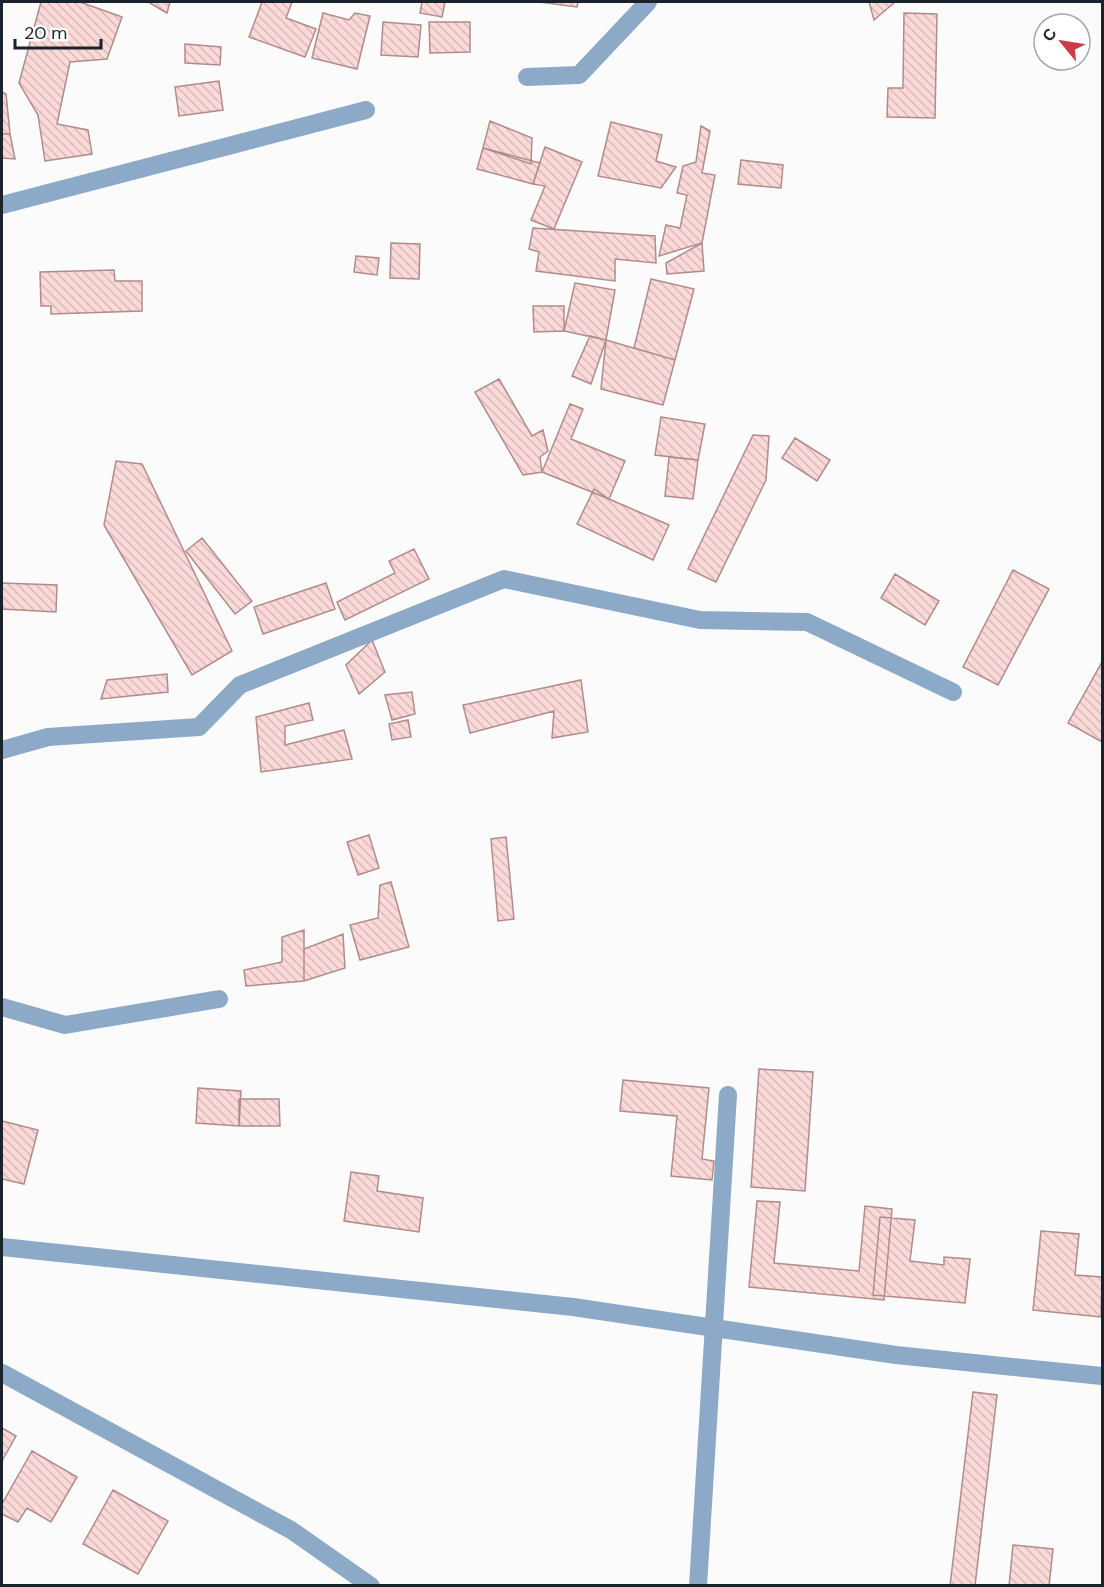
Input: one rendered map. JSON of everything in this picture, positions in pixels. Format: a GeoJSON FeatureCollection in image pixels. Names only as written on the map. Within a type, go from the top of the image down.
{"type":"FeatureCollection","features":[{"type":"Feature","properties":{"kind":"street"},"geometry":{"type":"LineString","coordinates":[[527,77],[579,75],[648,2]]}},
{"type":"Feature","properties":{"kind":"street"},"geometry":{"type":"LineString","coordinates":[[2,205],[366,110]]}},
{"type":"Feature","properties":{"kind":"street"},"geometry":{"type":"LineString","coordinates":[[2,750],[48,737],[200,727],[240,685],[504,579],[700,620],[807,622],[953,692]]}},
{"type":"Feature","properties":{"kind":"street"},"geometry":{"type":"LineString","coordinates":[[2,1007],[65,1025],[219,999]]}},
{"type":"Feature","properties":{"kind":"street"},"geometry":{"type":"LineString","coordinates":[[698,1586],[729,1095]]}},
{"type":"Feature","properties":{"kind":"street"},"geometry":{"type":"LineString","coordinates":[[2,1247],[562,1306],[896,1355],[1102,1376]]}},
{"type":"Feature","properties":{"kind":"street"},"geometry":{"type":"LineString","coordinates":[[2,1373],[291,1530],[371,1586]]}},
{"type":"Feature","properties":{"kind":"building"},"geometry":{"type":"Polygon","coordinates":[[[41,2],[80,2],[122,17],[107,59],[70,62],[57,124],[88,130],[92,154],[45,161],[38,115],[19,83],[41,2]]]}},
{"type":"Feature","properties":{"kind":"building"},"geometry":{"type":"Polygon","coordinates":[[[148,2],[170,2],[167,13],[148,2]]]}},
{"type":"Feature","properties":{"kind":"building"},"geometry":{"type":"Polygon","coordinates":[[[262,2],[292,2],[286,18],[316,29],[305,57],[249,37],[262,2]]]}},
{"type":"Feature","properties":{"kind":"building"},"geometry":{"type":"Polygon","coordinates":[[[422,2],[445,2],[442,17],[420,13],[422,2]]]}},
{"type":"Feature","properties":{"kind":"building"},"geometry":{"type":"Polygon","coordinates":[[[539,2],[578,2],[577,7],[539,2]]]}},
{"type":"Feature","properties":{"kind":"building"},"geometry":{"type":"Polygon","coordinates":[[[869,2],[895,2],[874,20],[869,2]]]}},
{"type":"Feature","properties":{"kind":"building"},"geometry":{"type":"Polygon","coordinates":[[[323,13],[349,20],[355,13],[370,16],[357,69],[312,58],[323,13]]]}},
{"type":"Feature","properties":{"kind":"building"},"geometry":{"type":"Polygon","coordinates":[[[904,13],[937,14],[935,118],[887,117],[888,88],[903,88],[904,13]]]}},
{"type":"Feature","properties":{"kind":"building"},"geometry":{"type":"Polygon","coordinates":[[[383,22],[421,25],[418,57],[381,55],[383,22]]]}},
{"type":"Feature","properties":{"kind":"building"},"geometry":{"type":"Polygon","coordinates":[[[429,22],[470,22],[470,52],[430,53],[429,22]]]}},
{"type":"Feature","properties":{"kind":"building"},"geometry":{"type":"Polygon","coordinates":[[[185,44],[221,47],[220,65],[185,63],[185,44]]]}},
{"type":"Feature","properties":{"kind":"building"},"geometry":{"type":"Polygon","coordinates":[[[219,81],[223,110],[179,116],[175,87],[219,81]]]}},
{"type":"Feature","properties":{"kind":"building"},"geometry":{"type":"Polygon","coordinates":[[[2,92],[6,94],[10,134],[2,134],[2,92]]]}},
{"type":"Feature","properties":{"kind":"building"},"geometry":{"type":"Polygon","coordinates":[[[490,121],[532,138],[531,164],[483,148],[490,121]]]}},
{"type":"Feature","properties":{"kind":"building"},"geometry":{"type":"Polygon","coordinates":[[[611,122],[662,135],[656,161],[676,167],[661,188],[598,176],[611,122]]]}},
{"type":"Feature","properties":{"kind":"building"},"geometry":{"type":"Polygon","coordinates":[[[701,126],[710,131],[702,173],[715,175],[702,243],[659,256],[666,225],[680,228],[687,195],[677,193],[683,166],[696,162],[701,126]]]}},
{"type":"Feature","properties":{"kind":"building"},"geometry":{"type":"Polygon","coordinates":[[[2,134],[10,134],[15,159],[2,158],[2,134]]]}},
{"type":"Feature","properties":{"kind":"building"},"geometry":{"type":"Polygon","coordinates":[[[545,147],[582,162],[554,229],[531,220],[545,186],[533,184],[545,147]]]}},
{"type":"Feature","properties":{"kind":"building"},"geometry":{"type":"Polygon","coordinates":[[[483,148],[540,163],[533,184],[477,169],[483,148]]]}},
{"type":"Feature","properties":{"kind":"building"},"geometry":{"type":"Polygon","coordinates":[[[741,160],[783,165],[781,188],[738,184],[741,160]]]}},
{"type":"Feature","properties":{"kind":"building"},"geometry":{"type":"Polygon","coordinates":[[[533,228],[655,236],[656,263],[615,259],[615,281],[536,271],[539,252],[529,249],[533,228]]]}},
{"type":"Feature","properties":{"kind":"building"},"geometry":{"type":"Polygon","coordinates":[[[391,243],[420,244],[419,279],[390,278],[391,243]]]}},
{"type":"Feature","properties":{"kind":"building"},"geometry":{"type":"Polygon","coordinates":[[[702,243],[704,271],[667,274],[666,263],[702,243]]]}},
{"type":"Feature","properties":{"kind":"building"},"geometry":{"type":"Polygon","coordinates":[[[356,256],[379,258],[377,275],[354,272],[356,256]]]}},
{"type":"Feature","properties":{"kind":"building"},"geometry":{"type":"Polygon","coordinates":[[[114,270],[115,281],[142,281],[142,311],[51,314],[51,306],[41,306],[40,272],[114,270]]]}},
{"type":"Feature","properties":{"kind":"building"},"geometry":{"type":"Polygon","coordinates":[[[651,279],[694,289],[675,360],[634,348],[651,279]]]}},
{"type":"Feature","properties":{"kind":"building"},"geometry":{"type":"Polygon","coordinates":[[[575,283],[615,290],[606,340],[564,331],[575,283]]]}},
{"type":"Feature","properties":{"kind":"building"},"geometry":{"type":"Polygon","coordinates":[[[533,306],[564,306],[564,331],[534,332],[533,306]]]}},
{"type":"Feature","properties":{"kind":"building"},"geometry":{"type":"Polygon","coordinates":[[[590,336],[606,340],[591,384],[572,376],[590,336]]]}},
{"type":"Feature","properties":{"kind":"building"},"geometry":{"type":"Polygon","coordinates":[[[606,340],[675,360],[663,405],[601,389],[606,340]]]}},
{"type":"Feature","properties":{"kind":"building"},"geometry":{"type":"Polygon","coordinates":[[[499,379],[532,436],[543,430],[548,451],[540,457],[542,472],[523,475],[475,392],[499,379]]]}},
{"type":"Feature","properties":{"kind":"building"},"geometry":{"type":"Polygon","coordinates":[[[570,404],[583,409],[571,439],[625,461],[609,499],[542,472],[570,404]]]}},
{"type":"Feature","properties":{"kind":"building"},"geometry":{"type":"Polygon","coordinates":[[[661,417],[705,424],[698,460],[655,455],[661,417]]]}},
{"type":"Feature","properties":{"kind":"building"},"geometry":{"type":"Polygon","coordinates":[[[753,435],[769,436],[766,480],[716,582],[688,569],[753,435]]]}},
{"type":"Feature","properties":{"kind":"building"},"geometry":{"type":"Polygon","coordinates":[[[795,438],[830,460],[817,481],[782,458],[795,438]]]}},
{"type":"Feature","properties":{"kind":"building"},"geometry":{"type":"Polygon","coordinates":[[[669,457],[698,460],[693,499],[665,496],[669,457]]]}},
{"type":"Feature","properties":{"kind":"building"},"geometry":{"type":"Polygon","coordinates":[[[116,461],[142,464],[232,651],[192,675],[104,525],[116,461]]]}},
{"type":"Feature","properties":{"kind":"building"},"geometry":{"type":"Polygon","coordinates":[[[594,489],[609,499],[669,525],[653,560],[577,524],[594,489]]]}},
{"type":"Feature","properties":{"kind":"building"},"geometry":{"type":"Polygon","coordinates":[[[202,538],[252,601],[235,614],[186,551],[202,538]]]}},
{"type":"Feature","properties":{"kind":"building"},"geometry":{"type":"Polygon","coordinates":[[[414,549],[429,579],[345,620],[337,602],[395,573],[389,561],[414,549]]]}},
{"type":"Feature","properties":{"kind":"building"},"geometry":{"type":"Polygon","coordinates":[[[1013,570],[1049,589],[998,685],[963,667],[1013,570]]]}},
{"type":"Feature","properties":{"kind":"building"},"geometry":{"type":"Polygon","coordinates":[[[895,574],[939,601],[925,625],[881,598],[895,574]]]}},
{"type":"Feature","properties":{"kind":"building"},"geometry":{"type":"Polygon","coordinates":[[[2,583],[57,585],[56,612],[2,609],[2,583]]]}},
{"type":"Feature","properties":{"kind":"building"},"geometry":{"type":"Polygon","coordinates":[[[326,583],[335,609],[263,634],[254,607],[326,583]]]}},
{"type":"Feature","properties":{"kind":"building"},"geometry":{"type":"Polygon","coordinates":[[[372,640],[385,672],[359,694],[346,665],[372,640]]]}},
{"type":"Feature","properties":{"kind":"building"},"geometry":{"type":"Polygon","coordinates":[[[1102,662],[1102,742],[1068,723],[1102,662]]]}},
{"type":"Feature","properties":{"kind":"building"},"geometry":{"type":"Polygon","coordinates":[[[167,674],[168,692],[101,699],[107,680],[167,674]]]}},
{"type":"Feature","properties":{"kind":"building"},"geometry":{"type":"Polygon","coordinates":[[[581,680],[588,732],[552,738],[554,711],[470,733],[463,705],[581,680]]]}},
{"type":"Feature","properties":{"kind":"building"},"geometry":{"type":"Polygon","coordinates":[[[412,692],[415,714],[392,720],[385,695],[412,692]]]}},
{"type":"Feature","properties":{"kind":"building"},"geometry":{"type":"Polygon","coordinates":[[[309,703],[313,720],[285,726],[285,745],[344,730],[352,759],[261,772],[256,717],[309,703]]]}},
{"type":"Feature","properties":{"kind":"building"},"geometry":{"type":"Polygon","coordinates":[[[408,720],[411,737],[392,740],[389,724],[408,720]]]}},
{"type":"Feature","properties":{"kind":"building"},"geometry":{"type":"Polygon","coordinates":[[[369,835],[379,868],[358,875],[347,842],[369,835]]]}},
{"type":"Feature","properties":{"kind":"building"},"geometry":{"type":"Polygon","coordinates":[[[506,837],[514,919],[498,921],[491,839],[506,837]]]}},
{"type":"Feature","properties":{"kind":"building"},"geometry":{"type":"Polygon","coordinates":[[[391,882],[409,947],[360,960],[350,925],[378,918],[380,885],[391,882]]]}},
{"type":"Feature","properties":{"kind":"building"},"geometry":{"type":"Polygon","coordinates":[[[304,930],[304,981],[246,986],[244,970],[282,962],[282,937],[304,930]]]}},
{"type":"Feature","properties":{"kind":"building"},"geometry":{"type":"Polygon","coordinates":[[[343,934],[345,968],[304,981],[304,949],[343,934]]]}},
{"type":"Feature","properties":{"kind":"building"},"geometry":{"type":"Polygon","coordinates":[[[759,1069],[813,1072],[805,1191],[751,1187],[759,1069]]]}},
{"type":"Feature","properties":{"kind":"building"},"geometry":{"type":"Polygon","coordinates":[[[623,1080],[709,1088],[702,1159],[714,1161],[712,1180],[671,1176],[677,1116],[620,1111],[623,1080]]]}},
{"type":"Feature","properties":{"kind":"building"},"geometry":{"type":"Polygon","coordinates":[[[198,1088],[241,1091],[239,1126],[196,1123],[198,1088]]]}},
{"type":"Feature","properties":{"kind":"building"},"geometry":{"type":"Polygon","coordinates":[[[239,1099],[279,1099],[280,1126],[239,1126],[239,1099]]]}},
{"type":"Feature","properties":{"kind":"building"},"geometry":{"type":"Polygon","coordinates":[[[2,1121],[38,1130],[24,1184],[2,1179],[2,1121]]]}},
{"type":"Feature","properties":{"kind":"building"},"geometry":{"type":"Polygon","coordinates":[[[351,1172],[379,1176],[377,1191],[423,1198],[419,1232],[344,1221],[351,1172]]]}},
{"type":"Feature","properties":{"kind":"building"},"geometry":{"type":"Polygon","coordinates":[[[757,1201],[780,1202],[774,1263],[859,1271],[865,1206],[892,1209],[884,1300],[749,1287],[757,1201]]]}},
{"type":"Feature","properties":{"kind":"building"},"geometry":{"type":"Polygon","coordinates":[[[880,1217],[915,1220],[910,1261],[944,1265],[944,1257],[970,1259],[965,1303],[873,1295],[880,1217]]]}},
{"type":"Feature","properties":{"kind":"building"},"geometry":{"type":"Polygon","coordinates":[[[1041,1231],[1079,1234],[1075,1275],[1102,1277],[1101,1317],[1033,1310],[1041,1231]]]}},
{"type":"Feature","properties":{"kind":"building"},"geometry":{"type":"Polygon","coordinates":[[[973,1392],[997,1395],[975,1586],[950,1586],[973,1392]]]}},
{"type":"Feature","properties":{"kind":"building"},"geometry":{"type":"Polygon","coordinates":[[[2,1428],[16,1436],[2,1461],[2,1428]]]}},
{"type":"Feature","properties":{"kind":"building"},"geometry":{"type":"Polygon","coordinates":[[[32,1451],[77,1477],[51,1522],[27,1508],[18,1522],[2,1514],[2,1504],[32,1451]]]}},
{"type":"Feature","properties":{"kind":"building"},"geometry":{"type":"Polygon","coordinates":[[[113,1490],[168,1521],[138,1574],[83,1544],[113,1490]]]}},
{"type":"Feature","properties":{"kind":"building"},"geometry":{"type":"Polygon","coordinates":[[[1013,1545],[1053,1549],[1049,1586],[1009,1586],[1013,1545]]]}}]}
